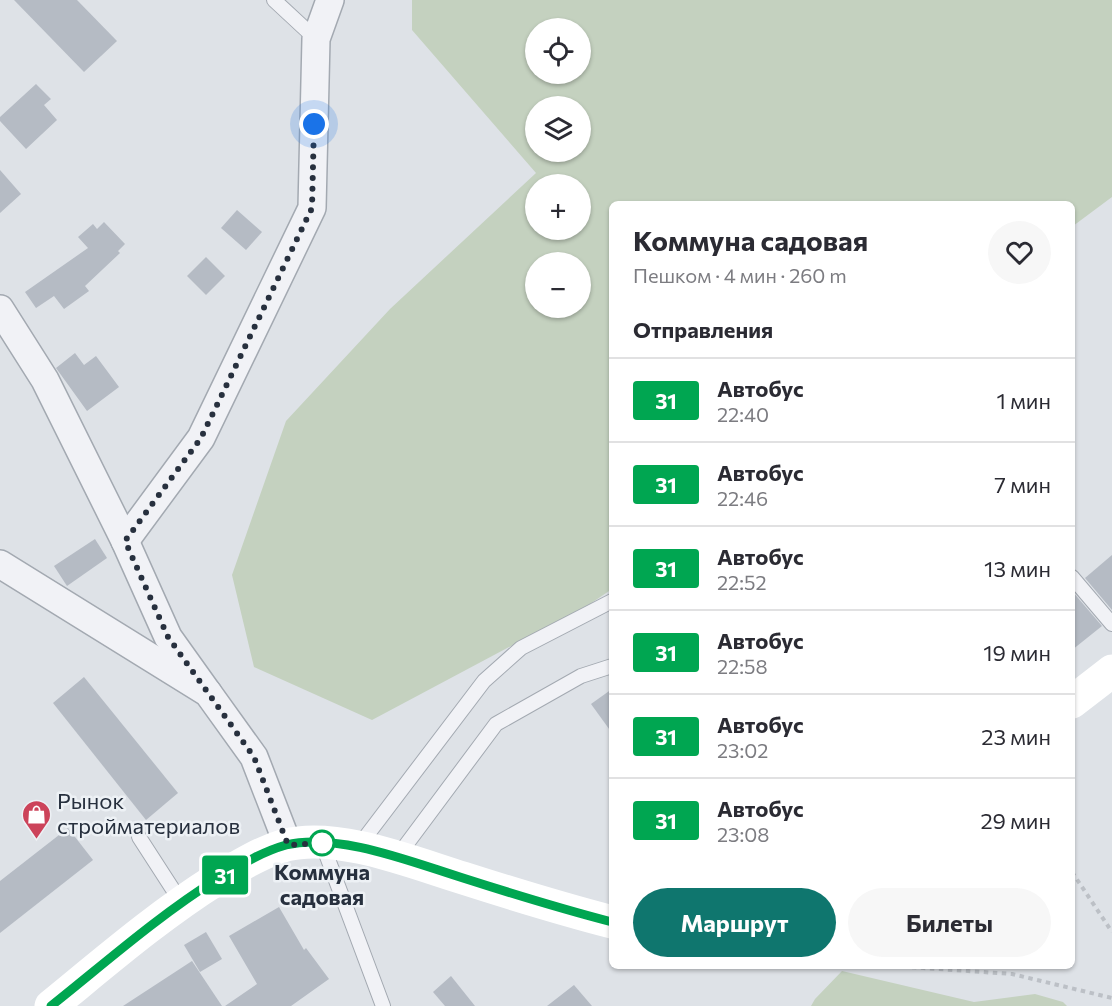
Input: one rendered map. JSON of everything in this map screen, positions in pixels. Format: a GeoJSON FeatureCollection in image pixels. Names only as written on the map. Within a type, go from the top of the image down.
{"type":"FeatureCollection","features":[{"type":"Feature","properties":{"kind":"street"},"geometry":{"type":"LineString","coordinates":[[125,541],[201,438],[312,208],[316,39],[330,0]]}},
{"type":"Feature","properties":{"kind":"street"},"geometry":{"type":"LineString","coordinates":[[0,309],[45,380],[125,541],[168,637],[254,757],[288,845]]}},
{"type":"Feature","properties":{"kind":"street"},"geometry":{"type":"LineString","coordinates":[[0,564],[208,693]]}},
{"type":"Feature","properties":{"kind":"street"},"geometry":{"type":"LineString","coordinates":[[1075,700],[1112,671]]}},
{"type":"Feature","properties":{"kind":"street"},"geometry":{"type":"LineString","coordinates":[[51,1006],[181,902],[264,852],[288,845],[322,843],[397,857],[609,921]]}},
{"type":"Feature","properties":{"kind":"lane"},"geometry":{"type":"LineString","coordinates":[[274,0],[316,39]]}},
{"type":"Feature","properties":{"kind":"lane"},"geometry":{"type":"LineString","coordinates":[[1075,581],[1112,624]]}},
{"type":"Feature","properties":{"kind":"lane"},"geometry":{"type":"LineString","coordinates":[[357,848],[484,681],[521,648],[609,602]]}},
{"type":"Feature","properties":{"kind":"lane"},"geometry":{"type":"LineString","coordinates":[[397,857],[496,724],[581,676],[609,667]]}},
{"type":"Feature","properties":{"kind":"lane"},"geometry":{"type":"LineString","coordinates":[[139,837],[181,902]]}},
{"type":"Feature","properties":{"kind":"lane"},"geometry":{"type":"LineString","coordinates":[[322,843],[383,1006]]}},
{"type":"Feature","properties":{"kind":"path"},"geometry":{"type":"LineString","coordinates":[[1075,876],[1112,932]]}},
{"type":"Feature","properties":{"kind":"path"},"geometry":{"type":"LineString","coordinates":[[938,969],[1012,974],[1112,998]]}},
{"type":"Feature","properties":{"kind":"green space"},"geometry":{"type":"Polygon","coordinates":[[[412,0],[1112,0],[1112,197],[1075,225],[1075,201],[609,201],[609,591],[590,604],[372,720],[254,667],[232,575],[286,421],[390,309],[525,183],[525,240],[591,240],[591,174],[535,174],[526,162],[591,162],[591,96],[525,96],[525,160],[412,30],[412,0]]]}},
{"type":"Feature","properties":{"kind":"green space"},"geometry":{"type":"Polygon","coordinates":[[[842,971],[974,1002],[1035,994],[1063,1002],[1067,1006],[811,1006],[842,971]]]}},
{"type":"Feature","properties":{"kind":"building"},"geometry":{"type":"Polygon","coordinates":[[[14,0],[77,0],[117,41],[84,72],[14,0]]]}},
{"type":"Feature","properties":{"kind":"building"},"geometry":{"type":"Polygon","coordinates":[[[36,84],[51,99],[44,105],[57,120],[26,149],[0,121],[0,117],[36,84]]]}},
{"type":"Feature","properties":{"kind":"building"},"geometry":{"type":"Polygon","coordinates":[[[0,170],[21,194],[0,213],[0,170]]]}},
{"type":"Feature","properties":{"kind":"building"},"geometry":{"type":"Polygon","coordinates":[[[237,210],[262,232],[246,250],[221,228],[237,210]]]}},
{"type":"Feature","properties":{"kind":"building"},"geometry":{"type":"Polygon","coordinates":[[[104,222],[125,244],[118,251],[120,253],[85,286],[89,291],[64,309],[54,296],[36,308],[25,292],[88,248],[78,237],[93,224],[97,229],[104,222]]]}},
{"type":"Feature","properties":{"kind":"building"},"geometry":{"type":"Polygon","coordinates":[[[206,257],[225,276],[206,295],[187,276],[206,257]]]}},
{"type":"Feature","properties":{"kind":"building"},"geometry":{"type":"Polygon","coordinates":[[[75,353],[84,365],[96,356],[119,387],[87,411],[56,368],[75,353]]]}},
{"type":"Feature","properties":{"kind":"building"},"geometry":{"type":"Polygon","coordinates":[[[95,539],[107,558],[67,586],[54,566],[95,539]]]}},
{"type":"Feature","properties":{"kind":"building"},"geometry":{"type":"Polygon","coordinates":[[[1112,555],[1112,610],[1085,578],[1112,555]]]}},
{"type":"Feature","properties":{"kind":"building"},"geometry":{"type":"Polygon","coordinates":[[[1075,594],[1102,626],[1075,648],[1075,594]]]}},
{"type":"Feature","properties":{"kind":"building"},"geometry":{"type":"Polygon","coordinates":[[[84,677],[178,793],[146,820],[53,703],[84,677]]]}},
{"type":"Feature","properties":{"kind":"building"},"geometry":{"type":"Polygon","coordinates":[[[609,691],[609,729],[591,704],[609,691]]]}},
{"type":"Feature","properties":{"kind":"building"},"geometry":{"type":"Polygon","coordinates":[[[68,828],[93,860],[0,933],[0,881],[68,828]]]}},
{"type":"Feature","properties":{"kind":"building"},"geometry":{"type":"Polygon","coordinates":[[[279,907],[304,950],[306,948],[329,979],[291,1006],[225,1006],[257,984],[229,936],[279,907]]]}},
{"type":"Feature","properties":{"kind":"building"},"geometry":{"type":"Polygon","coordinates":[[[206,932],[222,959],[200,972],[184,945],[206,932]]]}},
{"type":"Feature","properties":{"kind":"building"},"geometry":{"type":"Polygon","coordinates":[[[192,961],[222,1006],[123,1006],[192,961]]]}},
{"type":"Feature","properties":{"kind":"building"},"geometry":{"type":"Polygon","coordinates":[[[451,976],[475,1006],[445,1006],[433,992],[451,976]]]}},
{"type":"Feature","properties":{"kind":"building"},"geometry":{"type":"Polygon","coordinates":[[[574,985],[592,1006],[547,1006],[574,985]]]}},
{"type":"Feature","properties":{"kind":"bus line","name":"31"},"geometry":{"type":"LineString","coordinates":[[51,1006],[181,902],[264,852],[288,845],[322,843],[397,857],[609,921]]}},
{"type":"Feature","properties":{"kind":"place","name":"Рынок стройматериалов"},"geometry":{"type":"Point","coordinates":[36,840]}},
{"type":"Feature","properties":{"kind":"place","name":"Коммуна садовая"},"geometry":{"type":"Point","coordinates":[322,843]}},
{"type":"Feature","properties":{"kind":"route"},"geometry":{"type":"LineString","coordinates":[[314,124],[312,208],[201,438],[125,541],[168,637],[254,757],[288,845],[322,843]]}}]}
